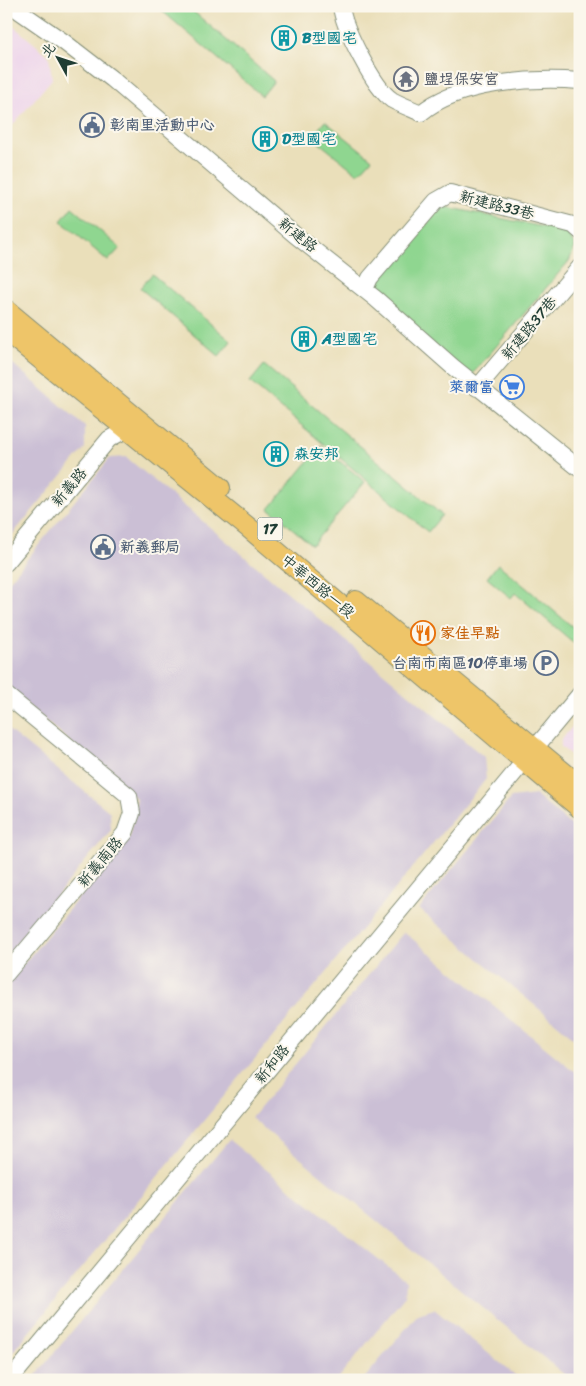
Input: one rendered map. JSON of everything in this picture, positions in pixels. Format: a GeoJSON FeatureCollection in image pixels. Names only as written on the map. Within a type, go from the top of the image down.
{"type":"FeatureCollection","features":[{"type":"Feature","properties":{"kind":"main road","name":"中華西路一段"},"geometry":{"type":"LineString","coordinates":[[6,310],[133,426],[529,754],[580,808]]}},
{"type":"Feature","properties":{"kind":"main road","name":"中華西路一段"},"geometry":{"type":"LineString","coordinates":[[6,331],[133,426]]}},
{"type":"Feature","properties":{"kind":"main road","name":"中華西路一段"},"geometry":{"type":"LineString","coordinates":[[529,754],[580,786]]}},
{"type":"Feature","properties":{"kind":"street","name":"新建路"},"geometry":{"type":"LineString","coordinates":[[12,6],[64,42],[112,79],[295,235],[365,289],[477,388],[510,412],[580,469]]}},
{"type":"Feature","properties":{"kind":"street"},"geometry":{"type":"LineString","coordinates":[[341,6],[365,68],[391,99],[421,113],[432,104],[504,82],[552,79],[580,81]]}},
{"type":"Feature","properties":{"kind":"street","name":"新建路33巷"},"geometry":{"type":"LineString","coordinates":[[365,289],[370,278],[436,201],[450,193],[573,225],[580,231]]}},
{"type":"Feature","properties":{"kind":"street","name":"新建路37巷"},"geometry":{"type":"LineString","coordinates":[[477,388],[580,267]]}},
{"type":"Feature","properties":{"kind":"street","name":"新義路"},"geometry":{"type":"LineString","coordinates":[[6,563],[109,439],[133,426]]}},
{"type":"Feature","properties":{"kind":"street","name":"新和路"},"geometry":{"type":"LineString","coordinates":[[10,1380],[580,694]]}},
{"type":"Feature","properties":{"kind":"street","name":"新義南路"},"geometry":{"type":"LineString","coordinates":[[6,695],[129,796],[132,813],[125,833],[6,974]]}},
{"type":"Feature","properties":{"kind":"shaded area"},"geometry":{"type":"Polygon","coordinates":[[[6,20],[49,56],[52,79],[6,133],[6,20]]]}},
{"type":"Feature","properties":{"kind":"shaded area"},"geometry":{"type":"Polygon","coordinates":[[[6,358],[85,426],[85,448],[6,542],[6,358]]]}},
{"type":"Feature","properties":{"kind":"shaded area"},"geometry":{"type":"Polygon","coordinates":[[[126,457],[484,757],[486,779],[6,1360],[6,985],[130,836],[137,799],[6,687],[6,585],[110,458],[126,457]]]}},
{"type":"Feature","properties":{"kind":"shaded area"},"geometry":{"type":"Polygon","coordinates":[[[580,718],[580,762],[561,747],[561,740],[580,718]]]}},
{"type":"Feature","properties":{"kind":"shaded area"},"geometry":{"type":"Polygon","coordinates":[[[6,728],[110,812],[111,830],[6,957],[6,728]]]}},
{"type":"Feature","properties":{"kind":"shaded area"},"geometry":{"type":"Polygon","coordinates":[[[535,795],[580,833],[580,1043],[419,909],[511,798],[535,795]]]}},
{"type":"Feature","properties":{"kind":"shaded area"},"geometry":{"type":"Polygon","coordinates":[[[404,932],[580,1076],[580,1380],[571,1380],[251,1118],[404,932]]]}},
{"type":"Feature","properties":{"kind":"shaded area"},"geometry":{"type":"Polygon","coordinates":[[[229,1140],[406,1281],[405,1296],[337,1380],[32,1380],[229,1140]]]}},
{"type":"Feature","properties":{"kind":"shaded area"},"geometry":{"type":"Polygon","coordinates":[[[434,1309],[521,1380],[363,1380],[418,1314],[434,1309]]]}},
{"type":"Feature","properties":{"kind":"green space"},"geometry":{"type":"Polygon","coordinates":[[[165,6],[187,6],[274,81],[262,96],[161,10],[165,6]]]}},
{"type":"Feature","properties":{"kind":"green space"},"geometry":{"type":"Polygon","coordinates":[[[325,121],[372,159],[358,174],[312,137],[325,121]]]}},
{"type":"Feature","properties":{"kind":"green space"},"geometry":{"type":"Polygon","coordinates":[[[442,206],[567,232],[575,247],[569,261],[470,377],[370,291],[442,206]]]}},
{"type":"Feature","properties":{"kind":"green space"},"geometry":{"type":"Polygon","coordinates":[[[72,207],[120,248],[108,261],[61,221],[72,207]]]}},
{"type":"Feature","properties":{"kind":"green space"},"geometry":{"type":"Polygon","coordinates":[[[152,274],[231,341],[219,356],[140,288],[152,274]]]}},
{"type":"Feature","properties":{"kind":"green space"},"geometry":{"type":"Polygon","coordinates":[[[264,365],[442,515],[428,532],[250,382],[264,365]]]}},
{"type":"Feature","properties":{"kind":"green space"},"geometry":{"type":"Polygon","coordinates":[[[321,446],[365,482],[312,545],[269,509],[321,446]]]}},
{"type":"Feature","properties":{"kind":"green space"},"geometry":{"type":"Polygon","coordinates":[[[498,564],[580,633],[580,648],[515,593],[511,598],[487,578],[498,564]]]}},
{"type":"Feature","properties":{"kind":"place","name":"B型國宅"},"geometry":{"type":"Point","coordinates":[284,38]}},
{"type":"Feature","properties":{"kind":"place","name":"鹽埕保安宮"},"geometry":{"type":"Point","coordinates":[406,79]}},
{"type":"Feature","properties":{"kind":"place","name":"彰南里活動中心"},"geometry":{"type":"Point","coordinates":[92,125]}},
{"type":"Feature","properties":{"kind":"place","name":"D型國宅"},"geometry":{"type":"Point","coordinates":[265,139]}},
{"type":"Feature","properties":{"kind":"place","name":"A型國宅"},"geometry":{"type":"Point","coordinates":[304,339]}},
{"type":"Feature","properties":{"kind":"place","name":"萊爾富"},"geometry":{"type":"Point","coordinates":[512,387]}},
{"type":"Feature","properties":{"kind":"place","name":"森安邦"},"geometry":{"type":"Point","coordinates":[276,454]}},
{"type":"Feature","properties":{"kind":"place","name":"新義郵局"},"geometry":{"type":"Point","coordinates":[103,547]}},
{"type":"Feature","properties":{"kind":"place","name":"家佳早點"},"geometry":{"type":"Point","coordinates":[423,633]}},
{"type":"Feature","properties":{"kind":"place","name":"台南市南區10停車場"},"geometry":{"type":"Point","coordinates":[546,663]}}]}
